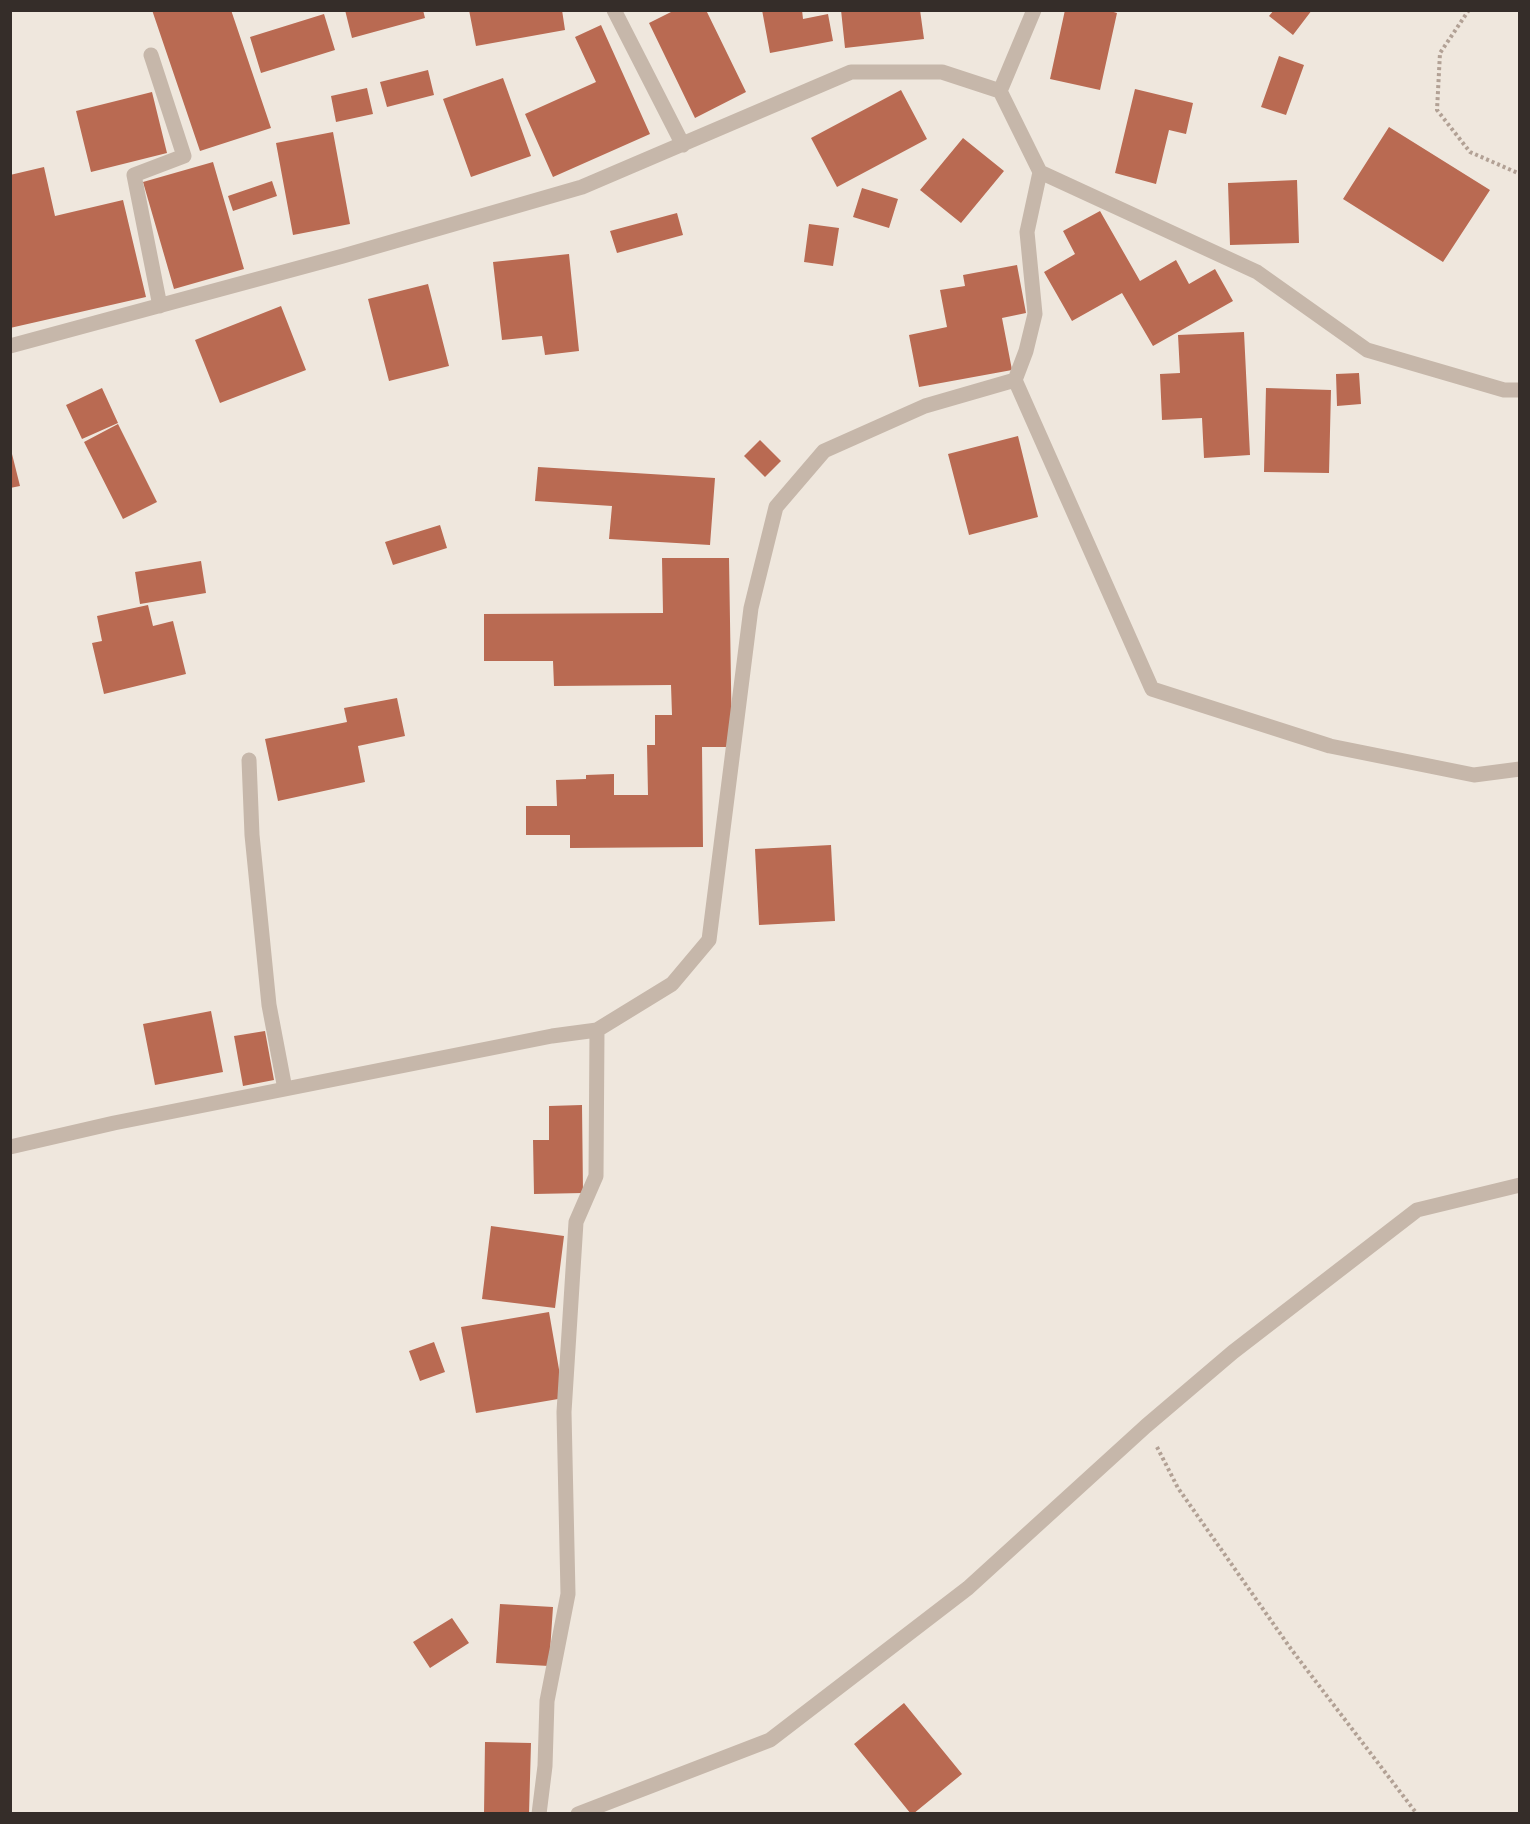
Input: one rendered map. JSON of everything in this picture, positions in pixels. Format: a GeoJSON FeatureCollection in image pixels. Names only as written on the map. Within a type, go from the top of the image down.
{"type":"FeatureCollection","features":[{"type":"Feature","properties":{"kind":"street"},"geometry":{"type":"LineString","coordinates":[[614,10],[682,145]]}},
{"type":"Feature","properties":{"kind":"street"},"geometry":{"type":"LineString","coordinates":[[1000,91],[1034,10]]}},
{"type":"Feature","properties":{"kind":"street"},"geometry":{"type":"LineString","coordinates":[[151,55],[184,156],[134,175],[160,306]]}},
{"type":"Feature","properties":{"kind":"street"},"geometry":{"type":"LineString","coordinates":[[10,346],[582,187],[852,72],[942,72],[1000,91],[1040,172],[1027,232],[1035,314],[1026,351],[1015,380],[1152,688],[1330,746],[1474,775],[1520,769]]}},
{"type":"Feature","properties":{"kind":"street"},"geometry":{"type":"LineString","coordinates":[[1040,172],[1257,272],[1367,350],[1504,390],[1520,390]]}},
{"type":"Feature","properties":{"kind":"street"},"geometry":{"type":"LineString","coordinates":[[10,1147],[114,1123],[552,1036],[597,1030],[672,984],[709,940],[751,608],[776,507],[824,451],[925,406],[1015,380]]}},
{"type":"Feature","properties":{"kind":"street"},"geometry":{"type":"LineString","coordinates":[[249,760],[252,835],[269,1005],[285,1089]]}},
{"type":"Feature","properties":{"kind":"street"},"geometry":{"type":"LineString","coordinates":[[539,1814],[545,1766],[547,1701],[568,1594],[564,1412],[576,1222],[596,1176],[597,1030]]}},
{"type":"Feature","properties":{"kind":"street"},"geometry":{"type":"LineString","coordinates":[[578,1814],[771,1740],[968,1587],[1146,1425],[1233,1352],[1417,1210],[1520,1185]]}},
{"type":"Feature","properties":{"kind":"path"},"geometry":{"type":"LineString","coordinates":[[1469,10],[1440,52],[1437,110],[1470,152],[1520,174]]}},
{"type":"Feature","properties":{"kind":"path"},"geometry":{"type":"LineString","coordinates":[[1146,1425],[1178,1488],[1291,1649],[1417,1814]]}},
{"type":"Feature","properties":{"kind":"building"},"geometry":{"type":"Polygon","coordinates":[[[152,10],[231,10],[271,128],[200,151],[152,10]]]}},
{"type":"Feature","properties":{"kind":"building"},"geometry":{"type":"Polygon","coordinates":[[[345,10],[423,10],[425,18],[352,38],[345,10]]]}},
{"type":"Feature","properties":{"kind":"building"},"geometry":{"type":"Polygon","coordinates":[[[469,10],[562,10],[565,30],[476,46],[469,10]]]}},
{"type":"Feature","properties":{"kind":"building"},"geometry":{"type":"Polygon","coordinates":[[[675,10],[706,10],[746,92],[695,118],[649,23],[675,10]]]}},
{"type":"Feature","properties":{"kind":"building"},"geometry":{"type":"Polygon","coordinates":[[[762,10],[802,10],[803,19],[828,14],[833,41],[770,53],[762,10]]]}},
{"type":"Feature","properties":{"kind":"building"},"geometry":{"type":"Polygon","coordinates":[[[841,10],[920,10],[924,39],[845,48],[841,10]]]}},
{"type":"Feature","properties":{"kind":"building"},"geometry":{"type":"Polygon","coordinates":[[[1065,10],[1107,10],[1117,13],[1100,90],[1050,79],[1065,10]]]}},
{"type":"Feature","properties":{"kind":"building"},"geometry":{"type":"Polygon","coordinates":[[[1274,10],[1312,10],[1293,35],[1269,16],[1274,10]]]}},
{"type":"Feature","properties":{"kind":"building"},"geometry":{"type":"Polygon","coordinates":[[[324,14],[335,50],[261,73],[250,37],[324,14]]]}},
{"type":"Feature","properties":{"kind":"building"},"geometry":{"type":"Polygon","coordinates":[[[601,25],[650,134],[553,177],[525,114],[596,82],[575,37],[601,25]]]}},
{"type":"Feature","properties":{"kind":"building"},"geometry":{"type":"Polygon","coordinates":[[[1279,56],[1304,65],[1286,115],[1261,107],[1279,56]]]}},
{"type":"Feature","properties":{"kind":"building"},"geometry":{"type":"Polygon","coordinates":[[[428,70],[434,95],[387,107],[380,82],[428,70]]]}},
{"type":"Feature","properties":{"kind":"building"},"geometry":{"type":"Polygon","coordinates":[[[503,78],[531,156],[471,177],[443,99],[503,78]]]}},
{"type":"Feature","properties":{"kind":"building"},"geometry":{"type":"Polygon","coordinates":[[[367,88],[373,114],[336,122],[331,96],[367,88]]]}},
{"type":"Feature","properties":{"kind":"building"},"geometry":{"type":"Polygon","coordinates":[[[1135,89],[1193,103],[1186,134],[1169,130],[1156,184],[1115,173],[1135,89]]]}},
{"type":"Feature","properties":{"kind":"building"},"geometry":{"type":"Polygon","coordinates":[[[901,90],[927,139],[837,187],[811,138],[901,90]]]}},
{"type":"Feature","properties":{"kind":"building"},"geometry":{"type":"Polygon","coordinates":[[[152,92],[167,153],[91,172],[76,111],[152,92]]]}},
{"type":"Feature","properties":{"kind":"building"},"geometry":{"type":"Polygon","coordinates":[[[1389,127],[1490,190],[1443,262],[1343,199],[1389,127]]]}},
{"type":"Feature","properties":{"kind":"building"},"geometry":{"type":"Polygon","coordinates":[[[333,132],[350,224],[293,235],[276,143],[333,132]]]}},
{"type":"Feature","properties":{"kind":"building"},"geometry":{"type":"Polygon","coordinates":[[[963,138],[1004,171],[961,223],[920,190],[963,138]]]}},
{"type":"Feature","properties":{"kind":"building"},"geometry":{"type":"Polygon","coordinates":[[[213,162],[244,269],[174,289],[143,182],[213,162]]]}},
{"type":"Feature","properties":{"kind":"building"},"geometry":{"type":"Polygon","coordinates":[[[44,167],[55,216],[123,200],[146,297],[10,328],[10,175],[44,167]]]}},
{"type":"Feature","properties":{"kind":"building"},"geometry":{"type":"Polygon","coordinates":[[[1297,180],[1299,243],[1230,245],[1228,183],[1297,180]]]}},
{"type":"Feature","properties":{"kind":"building"},"geometry":{"type":"Polygon","coordinates":[[[272,181],[277,196],[233,211],[228,196],[272,181]]]}},
{"type":"Feature","properties":{"kind":"building"},"geometry":{"type":"Polygon","coordinates":[[[862,188],[898,199],[889,228],[853,217],[862,188]]]}},
{"type":"Feature","properties":{"kind":"building"},"geometry":{"type":"Polygon","coordinates":[[[1100,211],[1140,281],[1176,260],[1189,284],[1215,269],[1233,301],[1153,346],[1122,293],[1072,321],[1044,272],[1075,254],[1063,231],[1100,211]]]}},
{"type":"Feature","properties":{"kind":"building"},"geometry":{"type":"Polygon","coordinates":[[[677,213],[683,235],[617,253],[610,231],[677,213]]]}},
{"type":"Feature","properties":{"kind":"building"},"geometry":{"type":"Polygon","coordinates":[[[809,224],[839,228],[833,266],[804,262],[809,224]]]}},
{"type":"Feature","properties":{"kind":"building"},"geometry":{"type":"Polygon","coordinates":[[[569,254],[579,351],[545,355],[542,336],[502,340],[493,262],[569,254]]]}},
{"type":"Feature","properties":{"kind":"building"},"geometry":{"type":"Polygon","coordinates":[[[1017,265],[1026,313],[1002,318],[1012,370],[919,387],[909,335],[947,327],[940,290],[965,286],[963,275],[1017,265]]]}},
{"type":"Feature","properties":{"kind":"building"},"geometry":{"type":"Polygon","coordinates":[[[428,284],[449,366],[389,381],[368,299],[428,284]]]}},
{"type":"Feature","properties":{"kind":"building"},"geometry":{"type":"Polygon","coordinates":[[[281,306],[306,370],[220,403],[195,340],[281,306]]]}},
{"type":"Feature","properties":{"kind":"building"},"geometry":{"type":"Polygon","coordinates":[[[1244,332],[1250,455],[1204,458],[1202,418],[1162,420],[1160,374],[1180,373],[1178,335],[1244,332]]]}},
{"type":"Feature","properties":{"kind":"building"},"geometry":{"type":"Polygon","coordinates":[[[1359,373],[1361,404],[1337,406],[1336,374],[1359,373]]]}},
{"type":"Feature","properties":{"kind":"building"},"geometry":{"type":"Polygon","coordinates":[[[102,388],[118,423],[82,439],[66,405],[102,388]]]}},
{"type":"Feature","properties":{"kind":"building"},"geometry":{"type":"Polygon","coordinates":[[[1266,388],[1331,390],[1329,473],[1264,472],[1266,388]]]}},
{"type":"Feature","properties":{"kind":"building"},"geometry":{"type":"Polygon","coordinates":[[[118,424],[157,502],[123,519],[84,442],[118,424]]]}},
{"type":"Feature","properties":{"kind":"building"},"geometry":{"type":"Polygon","coordinates":[[[1018,436],[1038,517],[969,535],[948,454],[1018,436]]]}},
{"type":"Feature","properties":{"kind":"building"},"geometry":{"type":"Polygon","coordinates":[[[760,440],[781,461],[765,477],[744,456],[760,440]]]}},
{"type":"Feature","properties":{"kind":"building"},"geometry":{"type":"Polygon","coordinates":[[[10,451],[20,486],[10,488],[10,451]]]}},
{"type":"Feature","properties":{"kind":"building"},"geometry":{"type":"Polygon","coordinates":[[[538,467],[715,478],[710,545],[609,539],[612,506],[535,501],[538,467]]]}},
{"type":"Feature","properties":{"kind":"building"},"geometry":{"type":"Polygon","coordinates":[[[440,525],[447,548],[393,565],[385,542],[440,525]]]}},
{"type":"Feature","properties":{"kind":"building"},"geometry":{"type":"Polygon","coordinates":[[[662,558],[729,558],[732,747],[702,747],[703,847],[570,848],[570,835],[526,835],[526,806],[557,806],[556,780],[586,779],[586,775],[614,774],[614,795],[648,795],[647,745],[655,745],[655,715],[672,715],[671,685],[554,686],[553,661],[484,661],[484,614],[663,613],[662,558]]]}},
{"type":"Feature","properties":{"kind":"building"},"geometry":{"type":"Polygon","coordinates":[[[201,561],[206,593],[140,604],[135,572],[201,561]]]}},
{"type":"Feature","properties":{"kind":"building"},"geometry":{"type":"Polygon","coordinates":[[[148,605],[153,626],[173,621],[186,674],[104,694],[92,643],[102,641],[97,616],[148,605]]]}},
{"type":"Feature","properties":{"kind":"building"},"geometry":{"type":"Polygon","coordinates":[[[397,698],[405,736],[358,746],[365,782],[278,801],[265,739],[347,722],[344,708],[397,698]]]}},
{"type":"Feature","properties":{"kind":"building"},"geometry":{"type":"Polygon","coordinates":[[[831,845],[835,921],[759,925],[755,849],[831,845]]]}},
{"type":"Feature","properties":{"kind":"building"},"geometry":{"type":"Polygon","coordinates":[[[211,1011],[223,1072],[155,1085],[143,1024],[211,1011]]]}},
{"type":"Feature","properties":{"kind":"building"},"geometry":{"type":"Polygon","coordinates":[[[265,1031],[274,1080],[243,1086],[234,1036],[265,1031]]]}},
{"type":"Feature","properties":{"kind":"building"},"geometry":{"type":"Polygon","coordinates":[[[582,1105],[583,1193],[534,1194],[533,1140],[549,1140],[549,1106],[582,1105]]]}},
{"type":"Feature","properties":{"kind":"building"},"geometry":{"type":"Polygon","coordinates":[[[491,1226],[564,1236],[555,1308],[482,1299],[491,1226]]]}},
{"type":"Feature","properties":{"kind":"building"},"geometry":{"type":"Polygon","coordinates":[[[549,1312],[564,1398],[476,1413],[461,1327],[549,1312]]]}},
{"type":"Feature","properties":{"kind":"building"},"geometry":{"type":"Polygon","coordinates":[[[434,1342],[445,1372],[420,1381],[409,1351],[434,1342]]]}},
{"type":"Feature","properties":{"kind":"building"},"geometry":{"type":"Polygon","coordinates":[[[500,1604],[553,1607],[549,1666],[496,1663],[500,1604]]]}},
{"type":"Feature","properties":{"kind":"building"},"geometry":{"type":"Polygon","coordinates":[[[452,1618],[469,1643],[430,1668],[413,1642],[452,1618]]]}},
{"type":"Feature","properties":{"kind":"building"},"geometry":{"type":"Polygon","coordinates":[[[904,1703],[962,1774],[913,1814],[854,1744],[904,1703]]]}},
{"type":"Feature","properties":{"kind":"building"},"geometry":{"type":"Polygon","coordinates":[[[485,1742],[531,1743],[529,1814],[484,1814],[485,1742]]]}}]}
